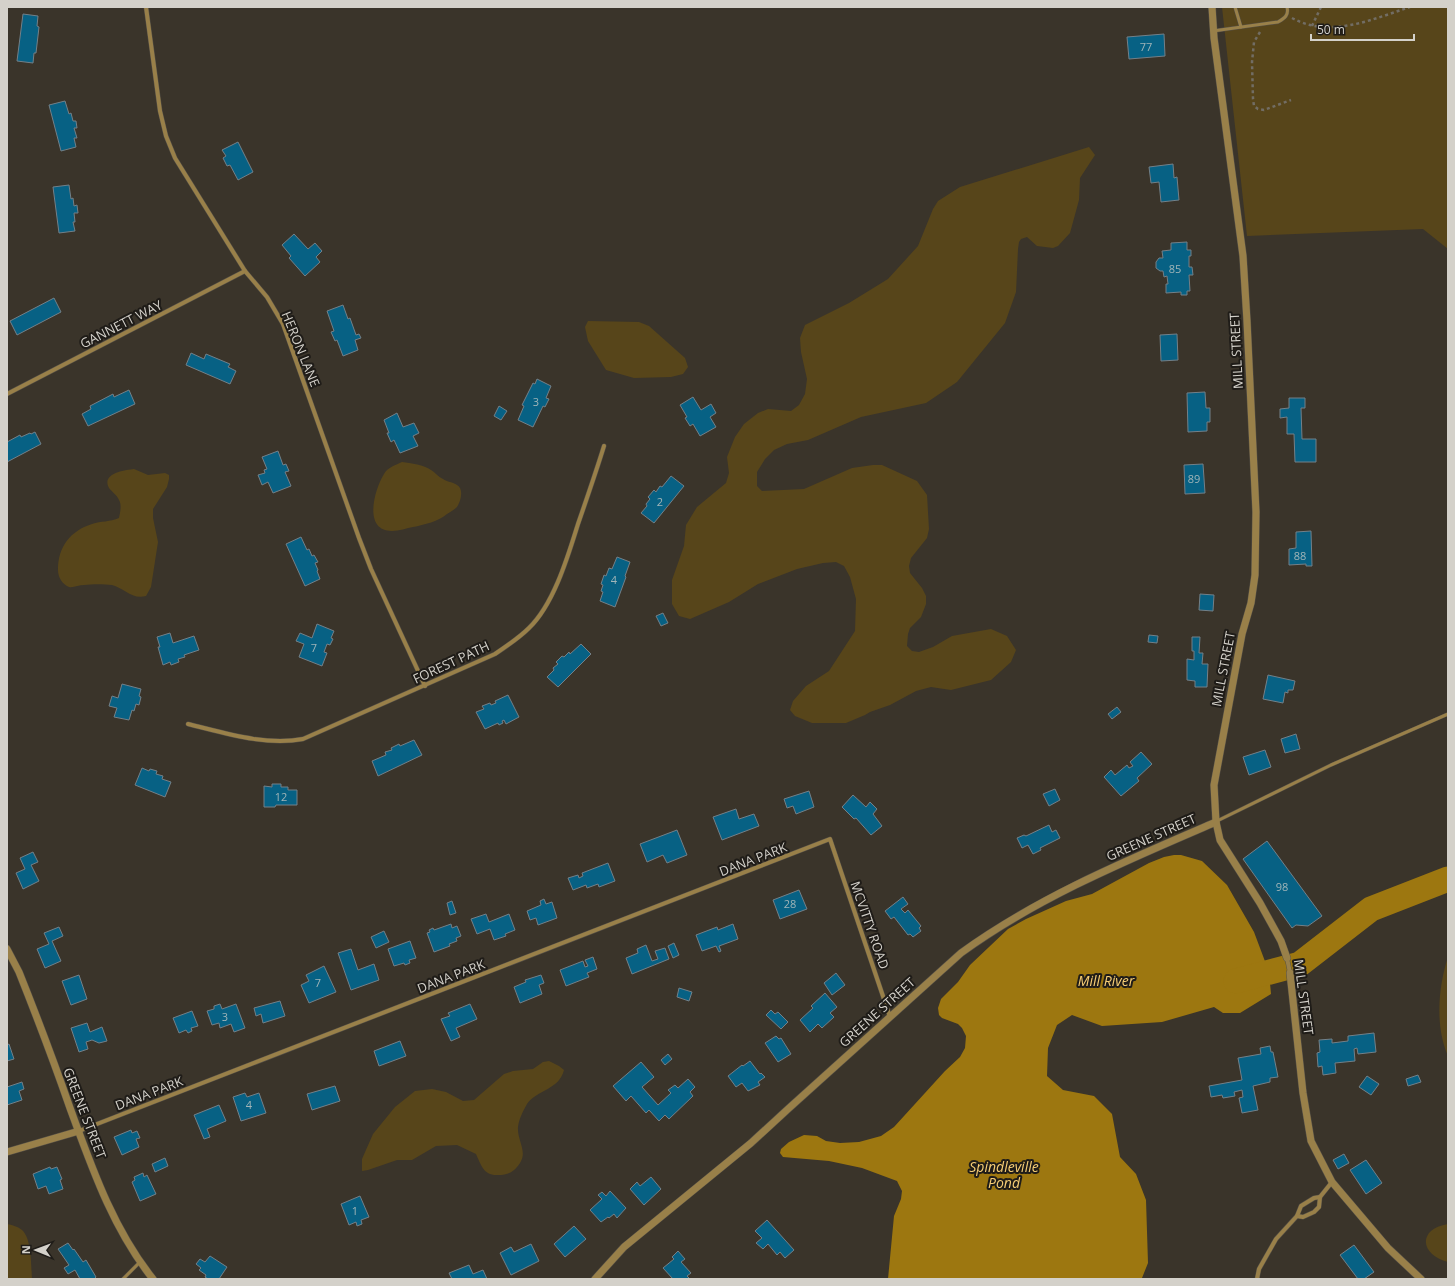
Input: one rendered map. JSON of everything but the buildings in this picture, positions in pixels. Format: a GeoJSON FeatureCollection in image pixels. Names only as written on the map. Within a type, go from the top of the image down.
{"type":"FeatureCollection","features":[{"type":"Feature","properties":{"kind":"street","name":"HERON LANE"},"geometry":{"type":"LineString","coordinates":[[146,7],[160,111],[166,136],[175,158],[245,271],[267,297],[282,324],[371,569],[425,686]]}},
{"type":"Feature","properties":{"kind":"street","name":"MILL STREET"},"geometry":{"type":"LineString","coordinates":[[1212,7],[1234,196],[1243,256],[1256,512],[1255,575],[1251,603],[1242,634],[1214,784],[1216,822],[1220,840],[1260,903],[1281,941],[1287,958],[1290,973],[1303,1093],[1311,1141],[1332,1182],[1388,1248],[1421,1279]]}},
{"type":"Feature","properties":{"kind":"street","name":"GANNETT WAY"},"geometry":{"type":"LineString","coordinates":[[7,394],[245,271]]}},
{"type":"Feature","properties":{"kind":"street","name":"FOREST PATH"},"geometry":{"type":"LineString","coordinates":[[188,724],[243,738],[280,742],[304,739],[495,654],[530,627],[542,612],[553,592],[567,557],[604,446]]}},
{"type":"Feature","properties":{"kind":"street","name":"GREENE STREET"},"geometry":{"type":"LineString","coordinates":[[595,1279],[624,1247],[751,1143],[961,953],[1011,920],[1099,874],[1216,822]]}},
{"type":"Feature","properties":{"kind":"street","name":"MCVITTY ROAD"},"geometry":{"type":"LineString","coordinates":[[830,840],[891,1017]]}},
{"type":"Feature","properties":{"kind":"street","name":"DANA PARK"},"geometry":{"type":"LineString","coordinates":[[78,1131],[830,840]]}},
{"type":"Feature","properties":{"kind":"street","name":"GREENE STREET"},"geometry":{"type":"LineString","coordinates":[[7,949],[19,972],[78,1131],[115,1219],[127,1242],[153,1279]]}},
{"type":"Feature","properties":{"kind":"street"},"geometry":{"type":"LineString","coordinates":[[7,1152],[78,1131]]}},
{"type":"Feature","properties":{"kind":"street"},"geometry":{"type":"LineString","coordinates":[[1297,1216],[1303,1217],[1314,1212],[1319,1207],[1320,1197],[1332,1182]]}},
{"type":"Feature","properties":{"kind":"street"},"geometry":{"type":"LineString","coordinates":[[1257,1279],[1259,1269],[1276,1239],[1297,1216],[1301,1206],[1314,1198],[1320,1197]]}},
{"type":"Feature","properties":{"kind":"lane"},"geometry":{"type":"LineString","coordinates":[[1235,7],[1241,27]]}},
{"type":"Feature","properties":{"kind":"lane"},"geometry":{"type":"LineString","coordinates":[[1214,32],[1278,22],[1284,19],[1287,15],[1287,7]]}},
{"type":"Feature","properties":{"kind":"lane"},"geometry":{"type":"LineString","coordinates":[[1216,822],[1331,765],[1448,714]]}},
{"type":"Feature","properties":{"kind":"lane"},"geometry":{"type":"LineString","coordinates":[[124,1279],[140,1262]]}},
{"type":"Feature","properties":{"kind":"path"},"geometry":{"type":"LineString","coordinates":[[1312,26],[1321,7]]}},
{"type":"Feature","properties":{"kind":"path"},"geometry":{"type":"LineString","coordinates":[[1287,15],[1312,26],[1328,27],[1354,24],[1410,7]]}},
{"type":"Feature","properties":{"kind":"path"},"geometry":{"type":"LineString","coordinates":[[1267,23],[1254,42],[1252,62],[1254,106],[1258,109],[1264,110],[1291,100]]}},
{"type":"Feature","properties":{"kind":"shaded area"},"geometry":{"type":"Polygon","coordinates":[[[1222,7],[1448,7],[1448,249],[1423,229],[1247,236],[1222,7]]]}},
{"type":"Feature","properties":{"kind":"shaded area"},"geometry":{"type":"Polygon","coordinates":[[[1089,147],[1095,155],[1080,178],[1079,200],[1070,233],[1058,246],[1053,248],[1037,246],[1027,237],[1021,239],[1018,249],[1016,292],[1005,323],[957,382],[926,403],[861,417],[808,440],[787,444],[774,450],[765,459],[757,472],[757,486],[762,491],[804,489],[852,468],[873,465],[882,465],[917,481],[927,495],[929,529],[927,538],[911,558],[909,566],[910,573],[922,588],[926,596],[926,604],[921,617],[910,628],[907,646],[912,651],[919,652],[933,647],[952,636],[991,629],[1007,636],[1016,650],[1011,662],[991,680],[951,690],[931,687],[916,691],[890,705],[846,723],[812,723],[795,716],[790,710],[793,701],[806,686],[829,671],[855,631],[856,599],[850,577],[844,566],[836,562],[823,563],[797,569],[758,584],[729,602],[690,619],[679,616],[672,604],[672,580],[684,546],[686,525],[697,507],[726,483],[729,473],[727,457],[735,437],[744,424],[758,413],[768,409],[791,411],[799,405],[805,394],[807,379],[801,352],[800,338],[805,325],[849,303],[888,279],[918,246],[933,209],[938,201],[960,187],[1089,147]]]}},
{"type":"Feature","properties":{"kind":"shaded area"},"geometry":{"type":"Polygon","coordinates":[[[588,321],[639,322],[649,326],[685,358],[688,367],[683,374],[671,377],[634,378],[606,370],[588,341],[585,327],[588,321]]]}},
{"type":"Feature","properties":{"kind":"shaded area"},"geometry":{"type":"Polygon","coordinates":[[[402,462],[425,467],[446,481],[457,485],[461,489],[461,498],[457,507],[440,519],[426,524],[395,531],[383,529],[377,524],[374,517],[373,508],[377,489],[386,472],[392,466],[402,462]]]}},
{"type":"Feature","properties":{"kind":"shaded area"},"geometry":{"type":"Polygon","coordinates":[[[134,469],[148,475],[165,473],[169,475],[167,487],[153,509],[153,518],[158,542],[151,587],[146,596],[141,597],[132,595],[112,585],[91,584],[71,587],[67,586],[61,580],[58,573],[60,554],[63,547],[77,531],[84,527],[119,518],[120,502],[109,488],[107,483],[108,479],[115,473],[134,469]]]}},
{"type":"Feature","properties":{"kind":"shaded area"},"geometry":{"type":"Polygon","coordinates":[[[1448,957],[1448,1056],[1441,1033],[1439,1007],[1442,981],[1448,957]]]}},
{"type":"Feature","properties":{"kind":"shaded area"},"geometry":{"type":"Polygon","coordinates":[[[549,1061],[564,1070],[558,1082],[537,1095],[527,1104],[524,1109],[518,1127],[523,1152],[521,1162],[511,1172],[501,1175],[489,1174],[484,1169],[476,1154],[457,1145],[436,1146],[412,1160],[397,1160],[362,1171],[362,1159],[373,1134],[395,1107],[415,1091],[432,1089],[446,1092],[463,1101],[474,1100],[504,1074],[513,1071],[533,1069],[543,1062],[549,1061]]]}},
{"type":"Feature","properties":{"kind":"shaded area"},"geometry":{"type":"Polygon","coordinates":[[[7,1224],[13,1225],[22,1230],[28,1240],[32,1279],[7,1279],[7,1224]]]}},
{"type":"Feature","properties":{"kind":"shaded area"},"geometry":{"type":"Polygon","coordinates":[[[1448,1224],[1448,1262],[1439,1259],[1432,1254],[1426,1242],[1427,1236],[1431,1231],[1448,1224]]]}},
{"type":"Feature","properties":{"kind":"water","name":"Spindleville Pond"},"geometry":{"type":"Polygon","coordinates":[[[1174,855],[1181,855],[1202,861],[1227,885],[1254,932],[1269,972],[1271,994],[1240,1013],[1223,1013],[1214,1007],[1162,1022],[1102,1026],[1072,1015],[1057,1025],[1048,1048],[1047,1076],[1063,1090],[1094,1096],[1112,1114],[1120,1157],[1136,1174],[1146,1200],[1148,1263],[1142,1278],[888,1279],[894,1216],[901,1199],[902,1191],[897,1181],[862,1168],[829,1161],[783,1157],[780,1153],[781,1149],[789,1142],[804,1135],[817,1136],[826,1141],[840,1143],[859,1142],[881,1136],[894,1127],[945,1071],[960,1057],[965,1048],[966,1036],[962,1028],[958,1024],[942,1018],[939,1015],[938,1008],[941,999],[958,982],[970,965],[1008,929],[1026,919],[1066,901],[1092,894],[1149,863],[1174,855]]]}},
{"type":"Feature","properties":{"kind":"waterway","name":"Mill River"},"geometry":{"type":"LineString","coordinates":[[1236,981],[1300,964],[1371,909],[1448,879]]}}]}
